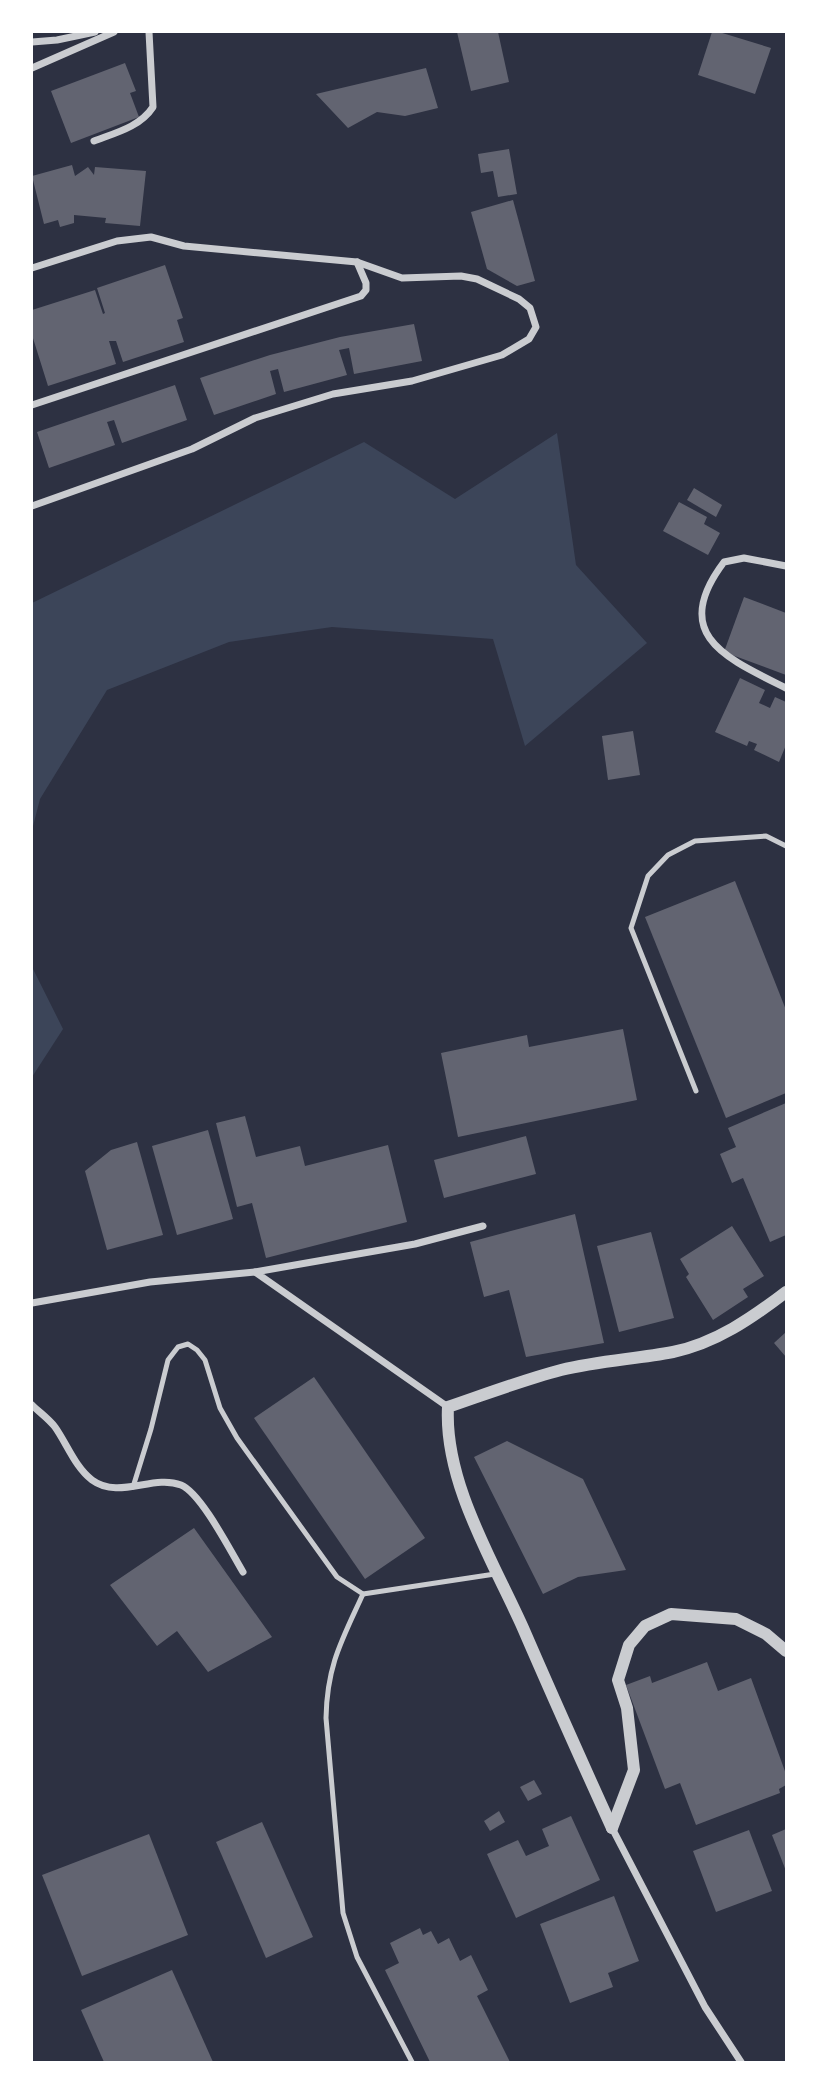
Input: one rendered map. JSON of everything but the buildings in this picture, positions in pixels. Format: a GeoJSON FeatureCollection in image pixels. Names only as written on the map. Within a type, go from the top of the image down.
{"type":"FeatureCollection","features":[{"type":"Feature","properties":{"kind":"street"},"geometry":{"type":"LineString","coordinates":[[32,42],[94,32]]}},
{"type":"Feature","properties":{"kind":"street"},"geometry":{"type":"LineString","coordinates":[[32,68],[114,32]]}},
{"type":"Feature","properties":{"kind":"street"},"geometry":{"type":"LineString","coordinates":[[94,141],[130,127],[146,117],[153,107],[149,32]]}},
{"type":"Feature","properties":{"kind":"street"},"geometry":{"type":"LineString","coordinates":[[32,268],[117,242],[151,237],[184,246],[357,262],[402,278],[461,276],[477,279],[519,299],[530,308],[536,327],[533,335],[513,351],[502,355],[412,381],[333,394],[255,418],[192,449],[32,506]]}},
{"type":"Feature","properties":{"kind":"street"},"geometry":{"type":"LineString","coordinates":[[32,405],[361,296],[366,289],[366,282],[357,262]]}},
{"type":"Feature","properties":{"kind":"street"},"geometry":{"type":"LineString","coordinates":[[786,566],[744,558],[724,562],[713,578],[700,608],[702,622],[714,644],[731,659],[786,688]]}},
{"type":"Feature","properties":{"kind":"street"},"geometry":{"type":"LineString","coordinates":[[32,1303],[150,1282],[255,1272],[415,1244],[483,1226]]}},
{"type":"Feature","properties":{"kind":"street"},"geometry":{"type":"LineString","coordinates":[[255,1272],[448,1407]]}},
{"type":"Feature","properties":{"kind":"street"},"geometry":{"type":"LineString","coordinates":[[448,1407],[516,1383],[564,1370],[676,1351],[721,1336],[786,1292]]}},
{"type":"Feature","properties":{"kind":"street"},"geometry":{"type":"LineString","coordinates":[[32,1405],[53,1424],[78,1464],[93,1480],[114,1487],[170,1483],[183,1485],[204,1507],[243,1572]]}},
{"type":"Feature","properties":{"kind":"street"},"geometry":{"type":"LineString","coordinates":[[448,1407],[447,1431],[453,1461],[481,1539],[612,1828],[705,2007],[741,2063]]}},
{"type":"Feature","properties":{"kind":"street"},"geometry":{"type":"LineString","coordinates":[[612,1828],[634,1770],[627,1708],[618,1679],[629,1645],[645,1626],[671,1614],[736,1619],[766,1634],[786,1651]]}},
{"type":"Feature","properties":{"kind":"lane"},"geometry":{"type":"LineString","coordinates":[[696,1091],[631,928],[648,876],[668,855],[695,841],[766,836],[786,846]]}},
{"type":"Feature","properties":{"kind":"lane"},"geometry":{"type":"LineString","coordinates":[[133,1487],[168,1360],[178,1347],[188,1344],[205,1360],[220,1408],[237,1438],[326,1563],[347,1585],[363,1594],[498,1574]]}},
{"type":"Feature","properties":{"kind":"lane"},"geometry":{"type":"LineString","coordinates":[[363,1594],[331,1669],[327,1694],[326,1718],[342,1913],[357,1957],[412,2063]]}},
{"type":"Feature","properties":{"kind":"shaded area"},"geometry":{"type":"Polygon","coordinates":[[[557,433],[576,565],[647,643],[525,746],[493,639],[332,627],[229,642],[107,690],[40,799],[32,830],[32,603],[364,442],[455,499],[557,433]]]}},
{"type":"Feature","properties":{"kind":"shaded area"},"geometry":{"type":"Polygon","coordinates":[[[32,967],[63,1029],[32,1077],[32,967]]]}}]}
